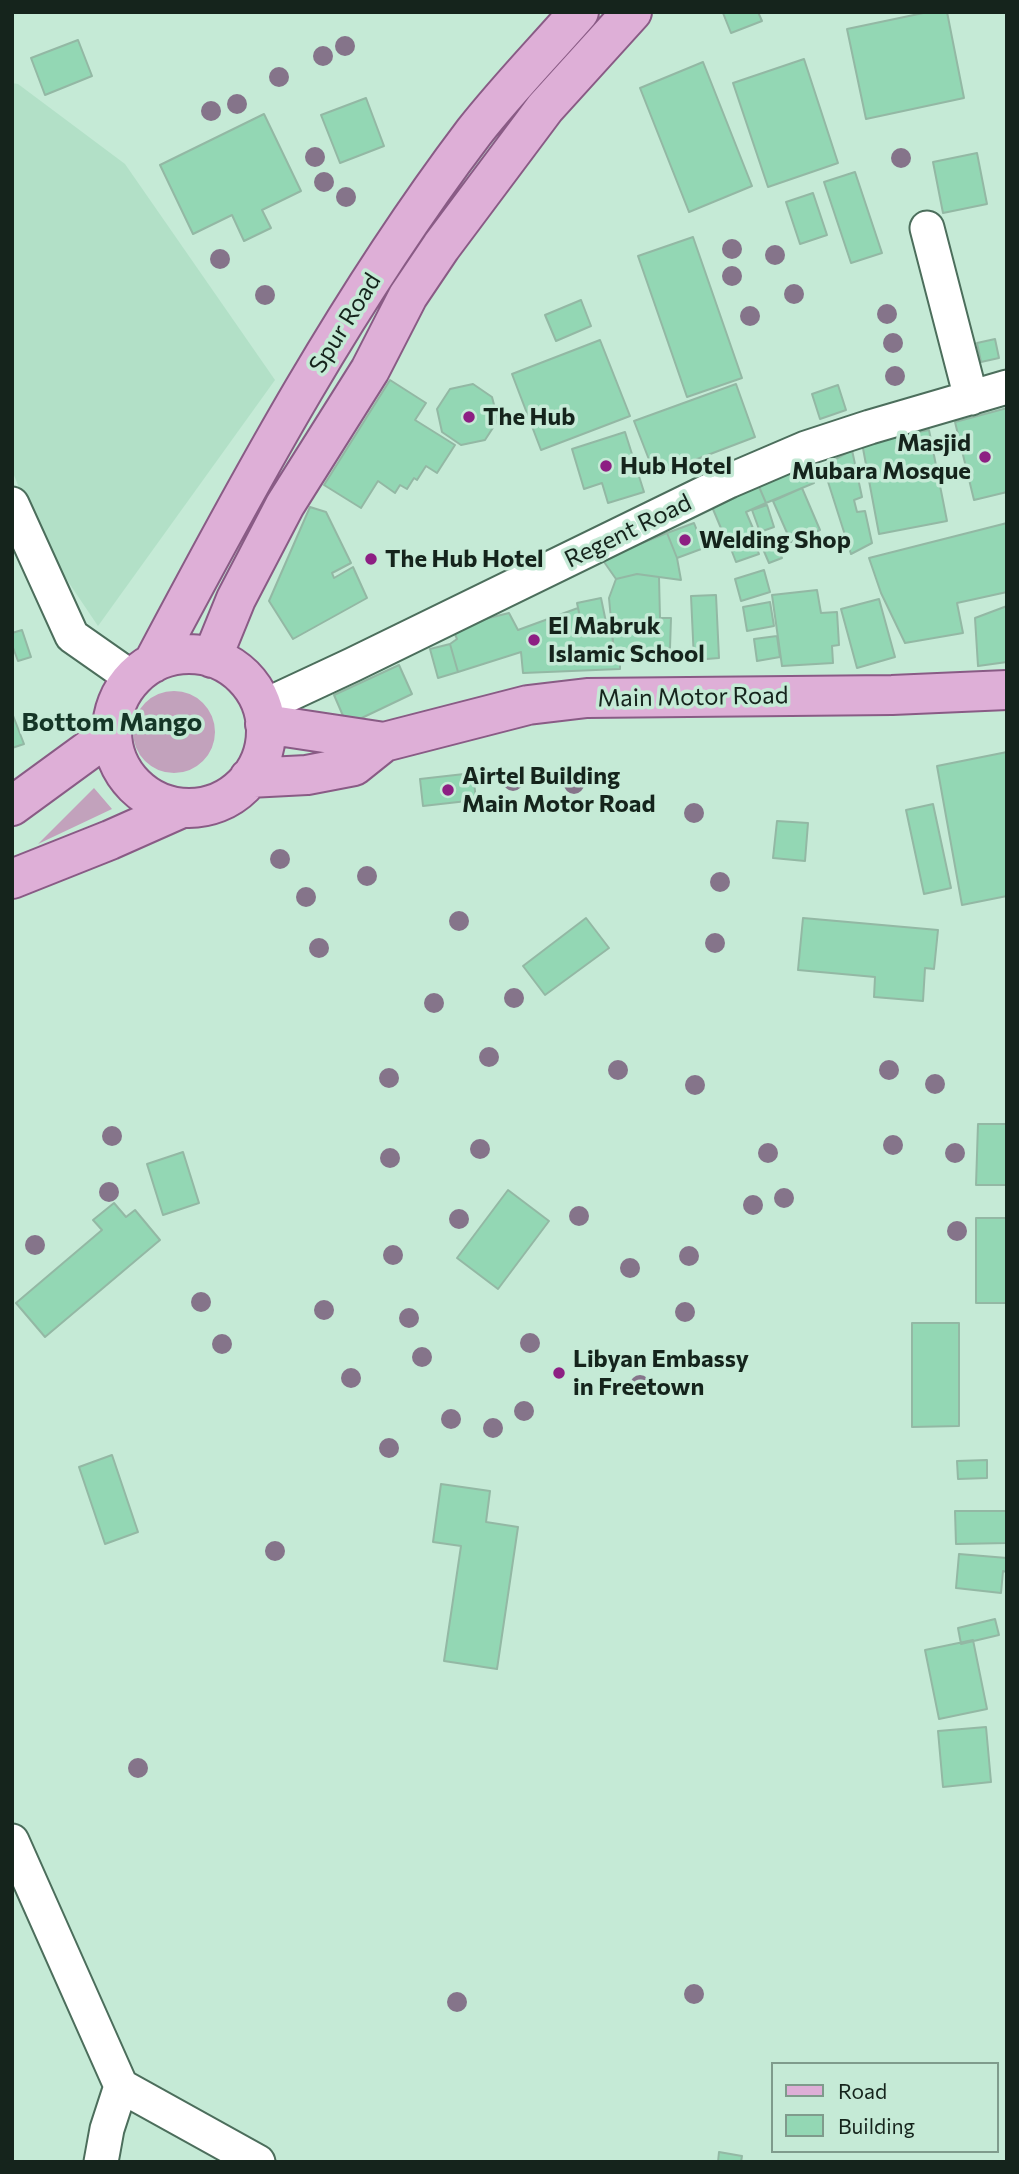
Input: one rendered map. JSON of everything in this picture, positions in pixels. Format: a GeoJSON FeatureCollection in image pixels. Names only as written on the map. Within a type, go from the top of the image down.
{"type":"FeatureCollection","features":[{"type":"Feature","properties":{"kind":"main road","name":"Spur Road"},"geometry":{"type":"LineString","coordinates":[[142,671],[264,458],[371,280],[411,219],[476,131],[579,12]]}},
{"type":"Feature","properties":{"kind":"main road","name":"Spur Road"},"geometry":{"type":"LineString","coordinates":[[212,657],[236,598],[285,505],[370,370],[408,296],[441,247],[545,108],[632,12]]}},
{"type":"Feature","properties":{"kind":"main road"},"geometry":{"type":"LineString","coordinates":[[371,280],[408,296]]}},
{"type":"Feature","properties":{"kind":"main road"},"geometry":{"type":"LineString","coordinates":[[12,879],[182,808],[211,805],[235,792],[249,779],[262,752],[264,715],[255,691],[232,667],[212,657],[196,654],[173,655],[142,671],[121,695],[114,713],[112,733],[115,752],[122,769],[133,784],[147,796],[182,808]]}},
{"type":"Feature","properties":{"kind":"main road","name":"Main Motor Road"},"geometry":{"type":"LineString","coordinates":[[249,779],[307,775],[354,766],[384,742],[528,705],[587,698],[892,695],[1007,690]]}},
{"type":"Feature","properties":{"kind":"main road","name":"Main Motor Road"},"geometry":{"type":"LineString","coordinates":[[264,715],[384,742]]}},
{"type":"Feature","properties":{"kind":"main road"},"geometry":{"type":"LineString","coordinates":[[12,806],[112,733]]}},
{"type":"Feature","properties":{"kind":"street"},"geometry":{"type":"LineString","coordinates":[[927,228],[971,398]]}},
{"type":"Feature","properties":{"kind":"street","name":"Regent Road"},"geometry":{"type":"LineString","coordinates":[[264,715],[376,654],[729,481],[806,448],[1007,387]]}},
{"type":"Feature","properties":{"kind":"street"},"geometry":{"type":"LineString","coordinates":[[12,504],[72,636],[142,671]]}},
{"type":"Feature","properties":{"kind":"street"},"geometry":{"type":"LineString","coordinates":[[12,1841],[121,2086],[258,2162]]}},
{"type":"Feature","properties":{"kind":"street"},"geometry":{"type":"LineString","coordinates":[[101,2162],[107,2129],[121,2086]]}},
{"type":"Feature","properties":{"kind":"shaded area"},"geometry":{"type":"Polygon","coordinates":[[[12,83],[18,84],[125,164],[275,380],[98,626],[38,537],[12,470],[12,83]]]}},
{"type":"Feature","properties":{"kind":"shaded area"},"geometry":{"type":"Polygon","coordinates":[[[174,691],[190,695],[203,703],[211,716],[215,732],[211,748],[203,761],[190,769],[174,773],[158,769],[145,761],[137,748],[133,732],[137,716],[145,703],[158,695],[174,691]]]}},
{"type":"Feature","properties":{"kind":"shaded area"},"geometry":{"type":"Polygon","coordinates":[[[94,788],[112,809],[38,844],[94,788]]]}},
{"type":"Feature","properties":{"kind":"building"},"geometry":{"type":"Polygon","coordinates":[[[758,12],[762,21],[731,33],[723,13],[758,12]]]}},
{"type":"Feature","properties":{"kind":"building"},"geometry":{"type":"Polygon","coordinates":[[[928,12],[947,12],[964,98],[866,119],[847,29],[928,12]]]}},
{"type":"Feature","properties":{"kind":"building"},"geometry":{"type":"Polygon","coordinates":[[[78,40],[92,76],[45,95],[31,58],[78,40]]]}},
{"type":"Feature","properties":{"kind":"building"},"geometry":{"type":"Polygon","coordinates":[[[804,59],[838,163],[768,187],[733,83],[804,59]]]}},
{"type":"Feature","properties":{"kind":"building"},"geometry":{"type":"Polygon","coordinates":[[[703,62],[752,186],[689,212],[640,88],[703,62]]]}},
{"type":"Feature","properties":{"kind":"building"},"geometry":{"type":"Polygon","coordinates":[[[366,98],[384,146],[340,163],[321,115],[366,98]]]}},
{"type":"Feature","properties":{"kind":"building"},"geometry":{"type":"Polygon","coordinates":[[[264,114],[301,191],[262,210],[271,228],[244,241],[232,215],[193,234],[160,165],[264,114]]]}},
{"type":"Feature","properties":{"kind":"building"},"geometry":{"type":"Polygon","coordinates":[[[977,153],[987,204],[943,213],[933,162],[977,153]]]}},
{"type":"Feature","properties":{"kind":"building"},"geometry":{"type":"Polygon","coordinates":[[[855,172],[882,253],[851,263],[824,182],[855,172]]]}},
{"type":"Feature","properties":{"kind":"building"},"geometry":{"type":"Polygon","coordinates":[[[813,193],[827,235],[800,244],[786,202],[813,193]]]}},
{"type":"Feature","properties":{"kind":"building"},"geometry":{"type":"Polygon","coordinates":[[[693,237],[742,378],[687,397],[638,256],[693,237]]]}},
{"type":"Feature","properties":{"kind":"building"},"geometry":{"type":"Polygon","coordinates":[[[581,300],[591,326],[556,341],[545,315],[581,300]]]}},
{"type":"Feature","properties":{"kind":"building"},"geometry":{"type":"Polygon","coordinates":[[[995,339],[999,358],[981,362],[977,343],[995,339]]]}},
{"type":"Feature","properties":{"kind":"building"},"geometry":{"type":"Polygon","coordinates":[[[600,340],[630,416],[541,450],[512,374],[600,340]]]}},
{"type":"Feature","properties":{"kind":"building"},"geometry":{"type":"Polygon","coordinates":[[[390,380],[426,403],[415,420],[455,445],[437,473],[426,466],[407,489],[400,485],[395,493],[378,481],[361,508],[324,485],[390,380]]]}},
{"type":"Feature","properties":{"kind":"building"},"geometry":{"type":"Polygon","coordinates":[[[473,384],[492,397],[498,420],[485,440],[461,445],[442,432],[437,409],[450,389],[473,384]]]}},
{"type":"Feature","properties":{"kind":"building"},"geometry":{"type":"Polygon","coordinates":[[[736,384],[755,437],[655,475],[634,421],[736,384]]]}},
{"type":"Feature","properties":{"kind":"building"},"geometry":{"type":"Polygon","coordinates":[[[838,385],[846,410],[820,419],[812,394],[838,385]]]}},
{"type":"Feature","properties":{"kind":"building","name":"Masjid Mubara Mosque"},"geometry":{"type":"Polygon","coordinates":[[[1007,408],[1007,492],[974,500],[955,422],[1007,408]]]}},
{"type":"Feature","properties":{"kind":"building"},"geometry":{"type":"Polygon","coordinates":[[[929,430],[947,521],[879,534],[862,443],[929,430]]]}},
{"type":"Feature","properties":{"kind":"building","name":"Hub Hotel"},"geometry":{"type":"Polygon","coordinates":[[[625,432],[644,492],[608,503],[602,483],[584,489],[572,449],[625,432]]]}},
{"type":"Feature","properties":{"kind":"building"},"geometry":{"type":"Polygon","coordinates":[[[852,450],[862,497],[854,500],[857,512],[865,511],[872,543],[851,554],[823,466],[852,450]]]}},
{"type":"Feature","properties":{"kind":"building"},"geometry":{"type":"Polygon","coordinates":[[[806,461],[814,483],[766,503],[757,482],[806,461]]]}},
{"type":"Feature","properties":{"kind":"building"},"geometry":{"type":"Polygon","coordinates":[[[757,482],[766,503],[746,512],[755,533],[728,545],[710,502],[757,482]]]}},
{"type":"Feature","properties":{"kind":"building"},"geometry":{"type":"Polygon","coordinates":[[[802,488],[820,530],[791,542],[773,501],[802,488]]]}},
{"type":"Feature","properties":{"kind":"building"},"geometry":{"type":"Polygon","coordinates":[[[767,505],[774,527],[760,532],[752,510],[767,505]]]}},
{"type":"Feature","properties":{"kind":"building"},"geometry":{"type":"Polygon","coordinates":[[[310,507],[326,512],[351,563],[332,573],[334,578],[353,567],[367,598],[293,639],[269,601],[310,507]]]}},
{"type":"Feature","properties":{"kind":"building","name":"Welding Shop"},"geometry":{"type":"Polygon","coordinates":[[[694,523],[704,548],[677,558],[667,533],[694,523]]]}},
{"type":"Feature","properties":{"kind":"building"},"geometry":{"type":"Polygon","coordinates":[[[1007,523],[1007,592],[957,603],[963,633],[905,643],[881,593],[869,558],[1007,523]]]}},
{"type":"Feature","properties":{"kind":"building"},"geometry":{"type":"Polygon","coordinates":[[[667,533],[677,558],[681,580],[637,574],[616,579],[602,559],[667,533]]]}},
{"type":"Feature","properties":{"kind":"building"},"geometry":{"type":"Polygon","coordinates":[[[772,537],[782,558],[769,563],[760,542],[772,537]]]}},
{"type":"Feature","properties":{"kind":"building"},"geometry":{"type":"Polygon","coordinates":[[[754,541],[759,554],[736,562],[731,549],[754,541]]]}},
{"type":"Feature","properties":{"kind":"building"},"geometry":{"type":"Polygon","coordinates":[[[764,570],[770,592],[741,601],[735,579],[764,570]]]}},
{"type":"Feature","properties":{"kind":"building"},"geometry":{"type":"Polygon","coordinates":[[[637,574],[659,577],[660,618],[671,618],[670,648],[614,652],[609,598],[616,579],[637,574]]]}},
{"type":"Feature","properties":{"kind":"building"},"geometry":{"type":"Polygon","coordinates":[[[817,590],[821,613],[837,612],[839,645],[832,646],[833,663],[782,666],[772,595],[817,590]]]}},
{"type":"Feature","properties":{"kind":"building"},"geometry":{"type":"Polygon","coordinates":[[[716,595],[719,658],[694,660],[691,596],[716,595]]]}},
{"type":"Feature","properties":{"kind":"building"},"geometry":{"type":"Polygon","coordinates":[[[601,598],[607,627],[583,631],[577,603],[601,598]]]}},
{"type":"Feature","properties":{"kind":"building"},"geometry":{"type":"Polygon","coordinates":[[[879,599],[895,657],[857,668],[841,609],[879,599]]]}},
{"type":"Feature","properties":{"kind":"building"},"geometry":{"type":"Polygon","coordinates":[[[770,602],[774,626],[747,631],[743,607],[770,602]]]}},
{"type":"Feature","properties":{"kind":"building"},"geometry":{"type":"Polygon","coordinates":[[[1007,606],[1007,662],[978,666],[975,618],[1007,606]]]}},
{"type":"Feature","properties":{"kind":"building","name":"El Mabruk Islamic School"},"geometry":{"type":"Polygon","coordinates":[[[578,608],[583,631],[611,625],[614,652],[620,652],[620,669],[523,673],[521,652],[458,672],[450,644],[457,639],[452,627],[509,613],[518,630],[578,608]]]}},
{"type":"Feature","properties":{"kind":"building"},"geometry":{"type":"Polygon","coordinates":[[[22,630],[31,657],[18,661],[12,645],[12,633],[22,630]]]}},
{"type":"Feature","properties":{"kind":"building"},"geometry":{"type":"Polygon","coordinates":[[[777,636],[780,657],[757,661],[754,639],[777,636]]]}},
{"type":"Feature","properties":{"kind":"building"},"geometry":{"type":"Polygon","coordinates":[[[450,644],[458,672],[438,678],[430,649],[450,644]]]}},
{"type":"Feature","properties":{"kind":"building"},"geometry":{"type":"Polygon","coordinates":[[[399,665],[412,694],[347,725],[334,695],[399,665]]]}},
{"type":"Feature","properties":{"kind":"building"},"geometry":{"type":"Polygon","coordinates":[[[12,713],[24,744],[12,748],[12,713]]]}},
{"type":"Feature","properties":{"kind":"building"},"geometry":{"type":"Polygon","coordinates":[[[1007,752],[1007,896],[962,905],[937,766],[1007,752]]]}},
{"type":"Feature","properties":{"kind":"building","name":"Airtel Building Main Motor Road"},"geometry":{"type":"Polygon","coordinates":[[[473,773],[476,800],[423,806],[420,779],[473,773]]]}},
{"type":"Feature","properties":{"kind":"building"},"geometry":{"type":"Polygon","coordinates":[[[933,804],[951,888],[924,894],[906,810],[933,804]]]}},
{"type":"Feature","properties":{"kind":"building"},"geometry":{"type":"Polygon","coordinates":[[[777,821],[808,823],[805,861],[773,858],[777,821]]]}},
{"type":"Feature","properties":{"kind":"building"},"geometry":{"type":"Polygon","coordinates":[[[586,918],[609,948],[545,995],[523,966],[586,918]]]}},
{"type":"Feature","properties":{"kind":"building"},"geometry":{"type":"Polygon","coordinates":[[[803,918],[938,930],[934,969],[925,968],[923,1001],[874,997],[875,977],[798,970],[803,918]]]}},
{"type":"Feature","properties":{"kind":"building"},"geometry":{"type":"Polygon","coordinates":[[[978,1124],[1007,1124],[1007,1185],[976,1185],[978,1124]]]}},
{"type":"Feature","properties":{"kind":"building"},"geometry":{"type":"Polygon","coordinates":[[[183,1152],[199,1203],[163,1215],[147,1164],[183,1152]]]}},
{"type":"Feature","properties":{"kind":"building"},"geometry":{"type":"Polygon","coordinates":[[[508,1190],[549,1221],[498,1289],[457,1258],[508,1190]]]}},
{"type":"Feature","properties":{"kind":"building"},"geometry":{"type":"Polygon","coordinates":[[[114,1203],[126,1217],[135,1210],[160,1240],[45,1337],[16,1303],[102,1230],[93,1220],[114,1203]]]}},
{"type":"Feature","properties":{"kind":"building"},"geometry":{"type":"Polygon","coordinates":[[[976,1218],[1007,1218],[1007,1303],[976,1303],[976,1218]]]}},
{"type":"Feature","properties":{"kind":"building"},"geometry":{"type":"Polygon","coordinates":[[[912,1323],[959,1323],[959,1426],[912,1427],[912,1323]]]}},
{"type":"Feature","properties":{"kind":"building"},"geometry":{"type":"Polygon","coordinates":[[[112,1455],[138,1532],[105,1544],[79,1467],[112,1455]]]}},
{"type":"Feature","properties":{"kind":"building"},"geometry":{"type":"Polygon","coordinates":[[[987,1460],[987,1478],[958,1479],[957,1461],[987,1460]]]}},
{"type":"Feature","properties":{"kind":"building"},"geometry":{"type":"Polygon","coordinates":[[[441,1484],[490,1491],[486,1522],[518,1527],[497,1669],[444,1661],[461,1546],[433,1542],[441,1484]]]}},
{"type":"Feature","properties":{"kind":"building"},"geometry":{"type":"Polygon","coordinates":[[[955,1511],[1007,1511],[1007,1543],[956,1544],[955,1511]]]}},
{"type":"Feature","properties":{"kind":"building"},"geometry":{"type":"Polygon","coordinates":[[[959,1554],[1007,1558],[1007,1572],[1003,1571],[1001,1593],[956,1588],[959,1554]]]}},
{"type":"Feature","properties":{"kind":"building"},"geometry":{"type":"Polygon","coordinates":[[[995,1619],[999,1635],[961,1644],[958,1628],[995,1619]]]}},
{"type":"Feature","properties":{"kind":"building"},"geometry":{"type":"Polygon","coordinates":[[[973,1640],[987,1709],[939,1719],[925,1650],[973,1640]]]}},
{"type":"Feature","properties":{"kind":"building"},"geometry":{"type":"Polygon","coordinates":[[[986,1727],[991,1782],[943,1787],[938,1731],[986,1727]]]}},
{"type":"Feature","properties":{"kind":"building"},"geometry":{"type":"Polygon","coordinates":[[[719,2152],[742,2156],[741,2162],[718,2162],[719,2152]]]}},
{"type":"Feature","properties":{"kind":"place","name":"The Hub"},"geometry":{"type":"Point","coordinates":[469,417]}},
{"type":"Feature","properties":{"kind":"place","name":"Masjid Mubara Mosque"},"geometry":{"type":"Point","coordinates":[985,457]}},
{"type":"Feature","properties":{"kind":"place","name":"Hub Hotel"},"geometry":{"type":"Point","coordinates":[606,466]}},
{"type":"Feature","properties":{"kind":"place","name":"Welding Shop"},"geometry":{"type":"Point","coordinates":[685,540]}},
{"type":"Feature","properties":{"kind":"place","name":"The Hub Hotel"},"geometry":{"type":"Point","coordinates":[371,559]}},
{"type":"Feature","properties":{"kind":"place","name":"El Mabruk Islamic School"},"geometry":{"type":"Point","coordinates":[534,640]}},
{"type":"Feature","properties":{"kind":"place","name":"Airtel Building Main Motor Road"},"geometry":{"type":"Point","coordinates":[448,790]}},
{"type":"Feature","properties":{"kind":"place","name":"Libyan Embassy in Freetown"},"geometry":{"type":"Point","coordinates":[559,1373]}},
{"type":"Feature","properties":{"kind":"district","name":"Bottom Mango"},"geometry":{"type":"Point","coordinates":[112,722]}}]}
